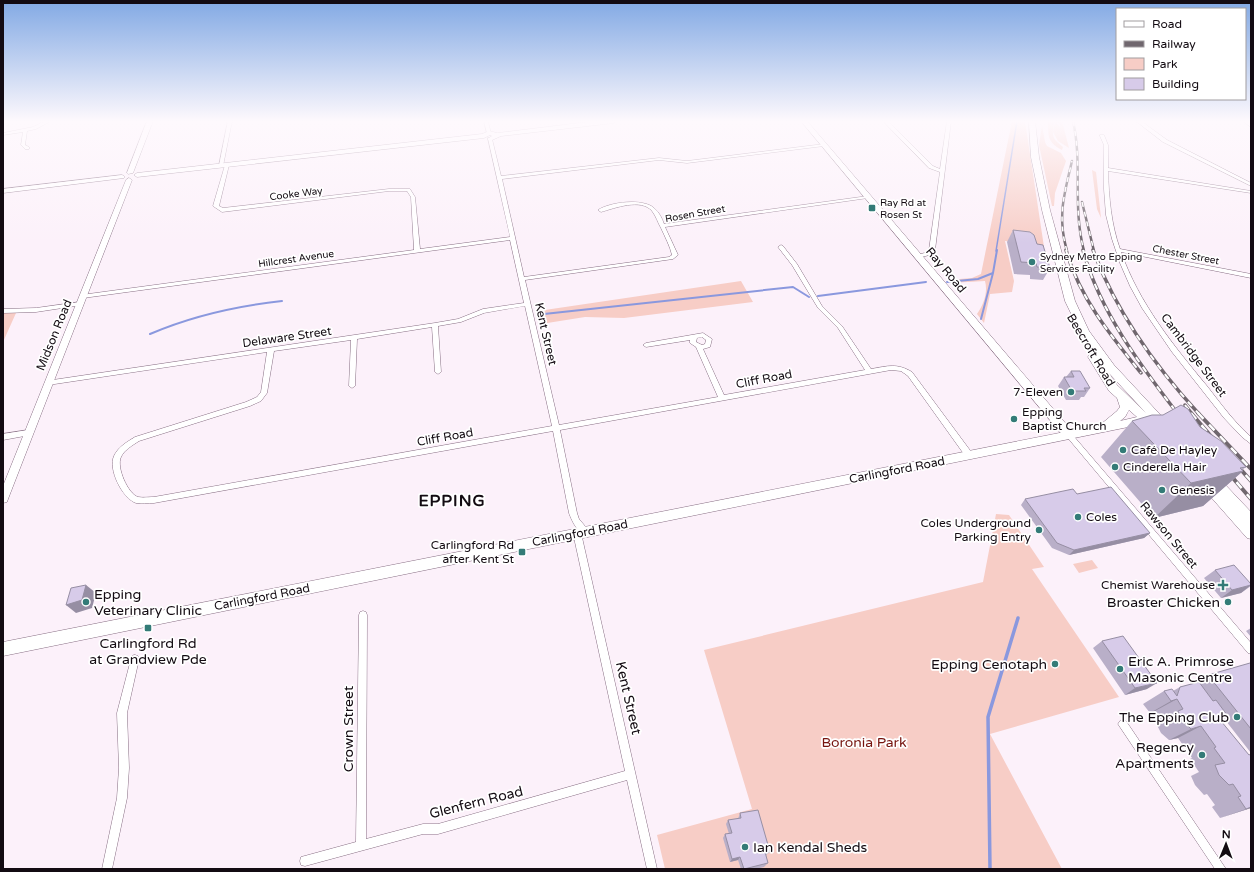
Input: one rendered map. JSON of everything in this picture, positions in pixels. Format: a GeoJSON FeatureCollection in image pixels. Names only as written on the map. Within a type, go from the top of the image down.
{"type":"FeatureCollection","features":[{"type":"Feature","properties":{"kind":"main road","name":"Beecroft Road"},"geometry":{"type":"LineString","coordinates":[[1036,162],[1046,210],[1049,216],[1070,301],[1085,332],[1110,368],[1151,419],[1160,435]]}},
{"type":"Feature","properties":{"kind":"main road","name":"Beecroft Road"},"geometry":{"type":"LineString","coordinates":[[1046,210],[1044,216],[1064,300],[1087,348],[1104,375],[1119,393],[1172,434]]}},
{"type":"Feature","properties":{"kind":"main road"},"geometry":{"type":"LineString","coordinates":[[1102,428],[1124,411],[1124,399],[1119,393]]}},
{"type":"Feature","properties":{"kind":"main road","name":"Carlingford Road"},"geometry":{"type":"LineString","coordinates":[[3,649],[1151,419]]}},
{"type":"Feature","properties":{"kind":"main road"},"geometry":{"type":"LineString","coordinates":[[1102,428],[1128,428],[1148,434]]}},
{"type":"Feature","properties":{"kind":"main road"},"geometry":{"type":"LineString","coordinates":[[1251,520],[1204,475],[1251,534]]}},
{"type":"Feature","properties":{"kind":"street","name":"Midson Road"},"geometry":{"type":"LineString","coordinates":[[3,499],[135,162]]}},
{"type":"Feature","properties":{"kind":"street"},"geometry":{"type":"LineString","coordinates":[[3,191],[254,162]]}},
{"type":"Feature","properties":{"kind":"street","name":"Kent Street"},"geometry":{"type":"LineString","coordinates":[[496,162],[556,428],[573,513],[581,532],[652,869]]}},
{"type":"Feature","properties":{"kind":"street"},"geometry":{"type":"LineString","coordinates":[[499,178],[636,162]]}},
{"type":"Feature","properties":{"kind":"street","name":"Ray Road"},"geometry":{"type":"LineString","coordinates":[[838,162],[1069,435]]}},
{"type":"Feature","properties":{"kind":"street"},"geometry":{"type":"LineString","coordinates":[[926,162],[933,169],[942,170]]}},
{"type":"Feature","properties":{"kind":"street"},"geometry":{"type":"LineString","coordinates":[[918,256],[931,253],[932,250],[943,162]]}},
{"type":"Feature","properties":{"kind":"street","name":"Cambridge Street"},"geometry":{"type":"LineString","coordinates":[[1106,162],[1109,215],[1118,250],[1145,306],[1178,356],[1232,423],[1251,441]]}},
{"type":"Feature","properties":{"kind":"street"},"geometry":{"type":"LineString","coordinates":[[1205,162],[1251,185]]}},
{"type":"Feature","properties":{"kind":"street","name":"Cooke Way"},"geometry":{"type":"LineString","coordinates":[[224,165],[216,206],[222,210],[389,190],[408,190],[413,197],[416,250]]}},
{"type":"Feature","properties":{"kind":"street"},"geometry":{"type":"LineString","coordinates":[[1106,169],[1251,192]]}},
{"type":"Feature","properties":{"kind":"street","name":"Rosen Street"},"geometry":{"type":"LineString","coordinates":[[522,280],[672,258],[675,255],[674,251],[662,226],[868,197]]}},
{"type":"Feature","properties":{"kind":"street"},"geometry":{"type":"LineString","coordinates":[[601,210],[620,206],[646,205],[654,210],[662,226]]}},
{"type":"Feature","properties":{"kind":"street","name":"Hillcrest Avenue"},"geometry":{"type":"LineString","coordinates":[[3,311],[31,311],[81,300],[416,250],[512,238]]}},
{"type":"Feature","properties":{"kind":"street"},"geometry":{"type":"LineString","coordinates":[[781,247],[794,264],[820,307],[840,327],[869,371]]}},
{"type":"Feature","properties":{"kind":"street","name":"Chester Street"},"geometry":{"type":"LineString","coordinates":[[1118,250],[1251,276]]}},
{"type":"Feature","properties":{"kind":"street","name":"Delaware Street"},"geometry":{"type":"LineString","coordinates":[[48,383],[435,325],[459,321],[483,310],[527,304]]}},
{"type":"Feature","properties":{"kind":"street"},"geometry":{"type":"LineString","coordinates":[[435,325],[438,372]]}},
{"type":"Feature","properties":{"kind":"street"},"geometry":{"type":"LineString","coordinates":[[646,345],[703,335],[709,339],[708,345],[699,346],[692,342],[694,337]]}},
{"type":"Feature","properties":{"kind":"street"},"geometry":{"type":"LineString","coordinates":[[352,386],[354,338]]}},
{"type":"Feature","properties":{"kind":"street"},"geometry":{"type":"LineString","coordinates":[[699,346],[722,398]]}},
{"type":"Feature","properties":{"kind":"street","name":"Cliff Road"},"geometry":{"type":"LineString","coordinates":[[271,350],[264,393],[259,399],[172,429],[137,439],[124,448],[117,457],[116,467],[119,477],[128,494],[137,500],[154,500],[891,368],[907,372],[969,455]]}},
{"type":"Feature","properties":{"kind":"street"},"geometry":{"type":"LineString","coordinates":[[3,437],[28,434]]}},
{"type":"Feature","properties":{"kind":"street","name":"Rawson Street"},"geometry":{"type":"LineString","coordinates":[[1069,435],[1251,650]]}},
{"type":"Feature","properties":{"kind":"street","name":"Crown Street"},"geometry":{"type":"LineString","coordinates":[[362,844],[363,615]]}},
{"type":"Feature","properties":{"kind":"street"},"geometry":{"type":"LineString","coordinates":[[108,869],[122,798],[124,768],[122,713],[135,659]]}},
{"type":"Feature","properties":{"kind":"street"},"geometry":{"type":"LineString","coordinates":[[1123,724],[1221,869]]}},
{"type":"Feature","properties":{"kind":"street","name":"Glenfern Road"},"geometry":{"type":"LineString","coordinates":[[305,861],[362,844],[423,829],[438,829],[631,774]]}},
{"type":"Feature","properties":{"kind":"green space"},"geometry":{"type":"Polygon","coordinates":[[[1004,162],[1031,162],[1044,247],[1005,241],[1014,281],[1012,292],[990,294],[984,323],[977,314],[985,298],[985,281],[950,283],[947,280],[972,278],[981,274],[1004,162]]]}},
{"type":"Feature","properties":{"kind":"green space"},"geometry":{"type":"Polygon","coordinates":[[[1043,162],[1066,162],[1055,193],[1054,206],[1052,206],[1043,162]]]}},
{"type":"Feature","properties":{"kind":"green space"},"geometry":{"type":"Polygon","coordinates":[[[1092,170],[1096,172],[1101,218],[1097,209],[1092,170]]]}},
{"type":"Feature","properties":{"kind":"green space"},"geometry":{"type":"Polygon","coordinates":[[[741,281],[753,302],[624,318],[585,317],[541,324],[538,311],[741,281]]]}},
{"type":"Feature","properties":{"kind":"green space"},"geometry":{"type":"Polygon","coordinates":[[[3,313],[16,313],[3,342],[3,313]]]}},
{"type":"Feature","properties":{"kind":"green space","name":"Boronia Park"},"geometry":{"type":"Polygon","coordinates":[[[996,514],[1009,515],[1044,567],[1032,569],[1119,697],[990,734],[1062,869],[665,869],[657,835],[752,809],[704,650],[983,582],[996,514]]]}},
{"type":"Feature","properties":{"kind":"green space"},"geometry":{"type":"Polygon","coordinates":[[[1092,560],[1098,568],[1079,573],[1073,564],[1092,560]]]}},
{"type":"Feature","properties":{"kind":"building"},"geometry":{"type":"Polygon","coordinates":[[[1013,230],[1030,232],[1034,235],[1037,244],[1043,245],[1050,268],[1037,267],[1036,263],[1021,262],[1013,230]]]}},
{"type":"Feature","properties":{"kind":"building"},"geometry":{"type":"Polygon","coordinates":[[[1071,371],[1080,371],[1090,388],[1084,388],[1086,391],[1072,391],[1064,377],[1074,377],[1071,371]]]}},
{"type":"Feature","properties":{"kind":"building"},"geometry":{"type":"Polygon","coordinates":[[[1181,405],[1188,409],[1200,427],[1221,441],[1246,467],[1240,468],[1243,471],[1191,483],[1132,421],[1152,415],[1163,415],[1181,405]]]}},
{"type":"Feature","properties":{"kind":"building","name":"Coles"},"geometry":{"type":"Polygon","coordinates":[[[1111,487],[1150,533],[1074,550],[1057,543],[1025,499],[1073,489],[1077,494],[1111,487]]]}},
{"type":"Feature","properties":{"kind":"building"},"geometry":{"type":"Polygon","coordinates":[[[1234,565],[1251,585],[1232,590],[1215,570],[1234,565]]]}},
{"type":"Feature","properties":{"kind":"building"},"geometry":{"type":"Polygon","coordinates":[[[86,585],[82,600],[66,605],[71,588],[86,585]]]}},
{"type":"Feature","properties":{"kind":"building"},"geometry":{"type":"Polygon","coordinates":[[[1123,636],[1157,683],[1135,688],[1102,641],[1123,636]]]}},
{"type":"Feature","properties":{"kind":"building"},"geometry":{"type":"Polygon","coordinates":[[[1250,663],[1251,664],[1251,729],[1208,675],[1250,663]]]}},
{"type":"Feature","properties":{"kind":"building"},"geometry":{"type":"Polygon","coordinates":[[[1199,682],[1213,701],[1216,700],[1230,719],[1221,721],[1249,755],[1251,754],[1251,807],[1246,809],[1238,797],[1241,796],[1233,784],[1229,785],[1219,775],[1215,765],[1225,763],[1214,748],[1216,747],[1201,726],[1191,729],[1183,721],[1178,711],[1183,709],[1177,699],[1171,701],[1164,691],[1172,689],[1177,696],[1180,687],[1199,682]]]}},
{"type":"Feature","properties":{"kind":"building","name":"Ian Kendal Sheds"},"geometry":{"type":"Polygon","coordinates":[[[758,810],[770,852],[765,852],[768,863],[744,869],[740,857],[732,859],[725,834],[732,833],[728,820],[741,818],[740,813],[758,810]]]}},
{"type":"Feature","properties":{"kind":"waterway"},"geometry":{"type":"LineString","coordinates":[[996,251],[1010,162]]}},
{"type":"Feature","properties":{"kind":"waterway"},"geometry":{"type":"LineString","coordinates":[[993,273],[997,250]]}},
{"type":"Feature","properties":{"kind":"waterway"},"geometry":{"type":"LineString","coordinates":[[947,282],[978,279],[993,273]]}},
{"type":"Feature","properties":{"kind":"waterway"},"geometry":{"type":"LineString","coordinates":[[981,319],[993,273]]}},
{"type":"Feature","properties":{"kind":"waterway"},"geometry":{"type":"LineString","coordinates":[[818,296],[926,282]]}},
{"type":"Feature","properties":{"kind":"waterway"},"geometry":{"type":"LineString","coordinates":[[544,314],[793,287],[809,297]]}},
{"type":"Feature","properties":{"kind":"waterway"},"geometry":{"type":"LineString","coordinates":[[150,334],[198,317],[248,306],[282,301]]}},
{"type":"Feature","properties":{"kind":"waterway"},"geometry":{"type":"LineString","coordinates":[[990,869],[988,717],[1018,618]]}},
{"type":"Feature","properties":{"kind":"railway"},"geometry":{"type":"LineString","coordinates":[[1067,251],[1062,227],[1062,217],[1064,195],[1072,162]]}},
{"type":"Feature","properties":{"kind":"railway"},"geometry":{"type":"LineString","coordinates":[[1077,162],[1080,234],[1084,251]]}},
{"type":"Feature","properties":{"kind":"railway"},"geometry":{"type":"LineString","coordinates":[[1082,202],[1094,251]]}},
{"type":"Feature","properties":{"kind":"railway"},"geometry":{"type":"LineString","coordinates":[[1066,250],[1079,284],[1097,315],[1118,345],[1141,373]]}},
{"type":"Feature","properties":{"kind":"railway"},"geometry":{"type":"LineString","coordinates":[[1083,250],[1099,294],[1122,336],[1149,376],[1178,414]]}},
{"type":"Feature","properties":{"kind":"railway"},"geometry":{"type":"LineString","coordinates":[[1093,250],[1113,295],[1138,337],[1182,395],[1199,414]]}},
{"type":"Feature","properties":{"kind":"railway"},"geometry":{"type":"LineString","coordinates":[[1185,405],[1192,414]]}},
{"type":"Feature","properties":{"kind":"railway"},"geometry":{"type":"LineString","coordinates":[[1177,413],[1180,417]]}},
{"type":"Feature","properties":{"kind":"railway"},"geometry":{"type":"LineString","coordinates":[[1191,413],[1215,441]]}},
{"type":"Feature","properties":{"kind":"railway"},"geometry":{"type":"LineString","coordinates":[[1198,413],[1251,469]]}},
{"type":"Feature","properties":{"kind":"railway"},"geometry":{"type":"LineString","coordinates":[[1235,463],[1251,481]]}},
{"type":"Feature","properties":{"kind":"railway"},"geometry":{"type":"LineString","coordinates":[[1226,470],[1251,499]]}},
{"type":"Feature","properties":{"kind":"place","name":"Ray Rd at Rosen St"},"geometry":{"type":"Point","coordinates":[872,208]}},
{"type":"Feature","properties":{"kind":"place","name":"Sydney Metro Epping Services Facility"},"geometry":{"type":"Point","coordinates":[1032,262]}},
{"type":"Feature","properties":{"kind":"place","name":"7-Eleven"},"geometry":{"type":"Point","coordinates":[1071,392]}},
{"type":"Feature","properties":{"kind":"place","name":"Epping Baptist Church"},"geometry":{"type":"Point","coordinates":[1014,419]}},
{"type":"Feature","properties":{"kind":"place","name":"Café De Hayley"},"geometry":{"type":"Point","coordinates":[1123,450]}},
{"type":"Feature","properties":{"kind":"place","name":"Cinderella Hair"},"geometry":{"type":"Point","coordinates":[1115,467]}},
{"type":"Feature","properties":{"kind":"place","name":"Genesis"},"geometry":{"type":"Point","coordinates":[1162,490]}},
{"type":"Feature","properties":{"kind":"place","name":"Coles"},"geometry":{"type":"Point","coordinates":[1078,517]}},
{"type":"Feature","properties":{"kind":"place","name":"Coles Underground Parking Entry"},"geometry":{"type":"Point","coordinates":[1039,530]}},
{"type":"Feature","properties":{"kind":"place","name":"Carlingford Rd after Kent St"},"geometry":{"type":"Point","coordinates":[522,552]}},
{"type":"Feature","properties":{"kind":"place","name":"Chemist Warehouse"},"geometry":{"type":"Point","coordinates":[1223,585]}},
{"type":"Feature","properties":{"kind":"place","name":"Epping Veterinary Clinic"},"geometry":{"type":"Point","coordinates":[86,602]}},
{"type":"Feature","properties":{"kind":"place","name":"Broaster Chicken"},"geometry":{"type":"Point","coordinates":[1228,602]}},
{"type":"Feature","properties":{"kind":"place","name":"Carlingford Rd at Grandview Pde"},"geometry":{"type":"Point","coordinates":[148,628]}},
{"type":"Feature","properties":{"kind":"place","name":"Epping Cenotaph"},"geometry":{"type":"Point","coordinates":[1055,664]}},
{"type":"Feature","properties":{"kind":"place","name":"Eric A. Primrose Masonic Centre"},"geometry":{"type":"Point","coordinates":[1120,669]}},
{"type":"Feature","properties":{"kind":"place","name":"The Epping Club"},"geometry":{"type":"Point","coordinates":[1237,717]}},
{"type":"Feature","properties":{"kind":"place","name":"Regency Apartments"},"geometry":{"type":"Point","coordinates":[1202,755]}},
{"type":"Feature","properties":{"kind":"place","name":"Ian Kendal Sheds"},"geometry":{"type":"Point","coordinates":[745,847]}},
{"type":"Feature","properties":{"kind":"district","name":"EPPING"},"geometry":{"type":"Point","coordinates":[452,500]}}]}
